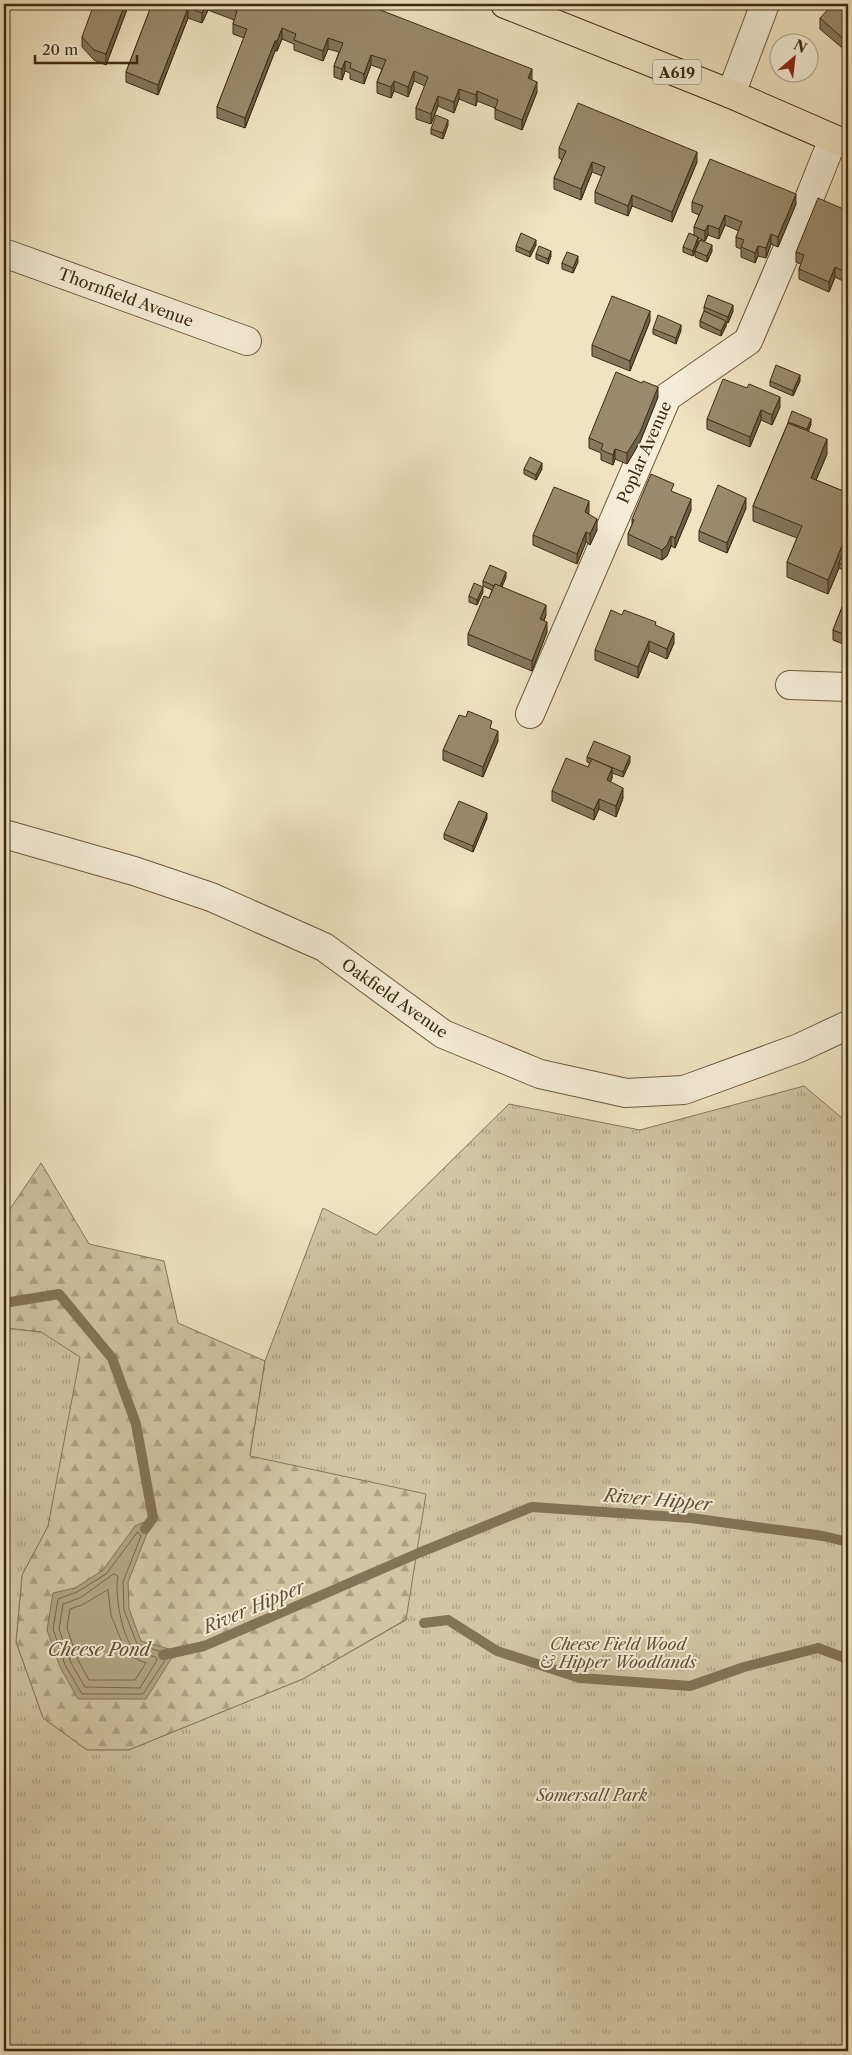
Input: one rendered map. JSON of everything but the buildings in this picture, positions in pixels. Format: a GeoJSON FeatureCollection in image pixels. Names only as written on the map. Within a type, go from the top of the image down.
{"type":"FeatureCollection","features":[{"type":"Feature","properties":{"kind":"highway","name":"A619"},"geometry":{"type":"LineString","coordinates":[[505,4],[731,94],[841,142]]}},
{"type":"Feature","properties":{"kind":"street"},"geometry":{"type":"LineString","coordinates":[[731,94],[765,4]]}},
{"type":"Feature","properties":{"kind":"street","name":"Poplar Avenue"},"geometry":{"type":"LineString","coordinates":[[530,714],[667,397],[748,340],[811,194],[841,142]]}},
{"type":"Feature","properties":{"kind":"street","name":"Thornfield Avenue"},"geometry":{"type":"LineString","coordinates":[[4,253],[247,341]]}},
{"type":"Feature","properties":{"kind":"street"},"geometry":{"type":"LineString","coordinates":[[790,685],[848,687]]}},
{"type":"Feature","properties":{"kind":"street","name":"Oakfield Avenue"},"geometry":{"type":"LineString","coordinates":[[4,834],[134,870],[211,897],[324,947],[443,1034],[540,1074],[626,1093],[684,1090],[799,1048],[848,1025]]}},
{"type":"Feature","properties":{"kind":"green space","name":"Somersall Park"},"geometry":{"type":"Polygon","coordinates":[[[804,1086],[848,1123],[848,2051],[4,2051],[4,1328],[41,1332],[80,1357],[48,1526],[22,1575],[16,1642],[43,1718],[87,1750],[129,1750],[303,1679],[406,1620],[426,1494],[250,1456],[265,1361],[323,1208],[376,1235],[509,1104],[640,1130],[804,1086]]]}},
{"type":"Feature","properties":{"kind":"green space"},"geometry":{"type":"Polygon","coordinates":[[[41,1163],[89,1244],[164,1261],[178,1323],[265,1361],[250,1455],[569,1460],[405,1620],[303,1679],[129,1750],[87,1750],[43,1718],[16,1642],[22,1575],[48,1526],[41,1332],[4,1328],[4,1218],[41,1163]]]}},
{"type":"Feature","properties":{"kind":"water","name":"Cheese Pond"},"geometry":{"type":"Polygon","coordinates":[[[153,1518],[128,1582],[129,1609],[141,1641],[176,1651],[146,1699],[78,1699],[60,1667],[47,1630],[53,1593],[75,1588],[103,1570],[135,1526],[153,1518]]]}},
{"type":"Feature","properties":{"kind":"waterway","name":"River Hipper"},"geometry":{"type":"LineString","coordinates":[[4,1303],[59,1294],[112,1358],[136,1424],[153,1518],[145,1529]]}},
{"type":"Feature","properties":{"kind":"waterway","name":"River Hipper"},"geometry":{"type":"LineString","coordinates":[[163,1655],[204,1646],[421,1552],[532,1507],[691,1518],[823,1536],[848,1542]]}},
{"type":"Feature","properties":{"kind":"waterway"},"geometry":{"type":"LineString","coordinates":[[424,1623],[448,1620],[497,1651],[580,1678],[690,1686],[744,1667],[818,1648],[848,1659]]}},
{"type":"Feature","properties":{"kind":"park label","name":"Cheese Field Wood & Hipper Woodlands"},"geometry":{"type":"Point","coordinates":[618,1653]}}]}
